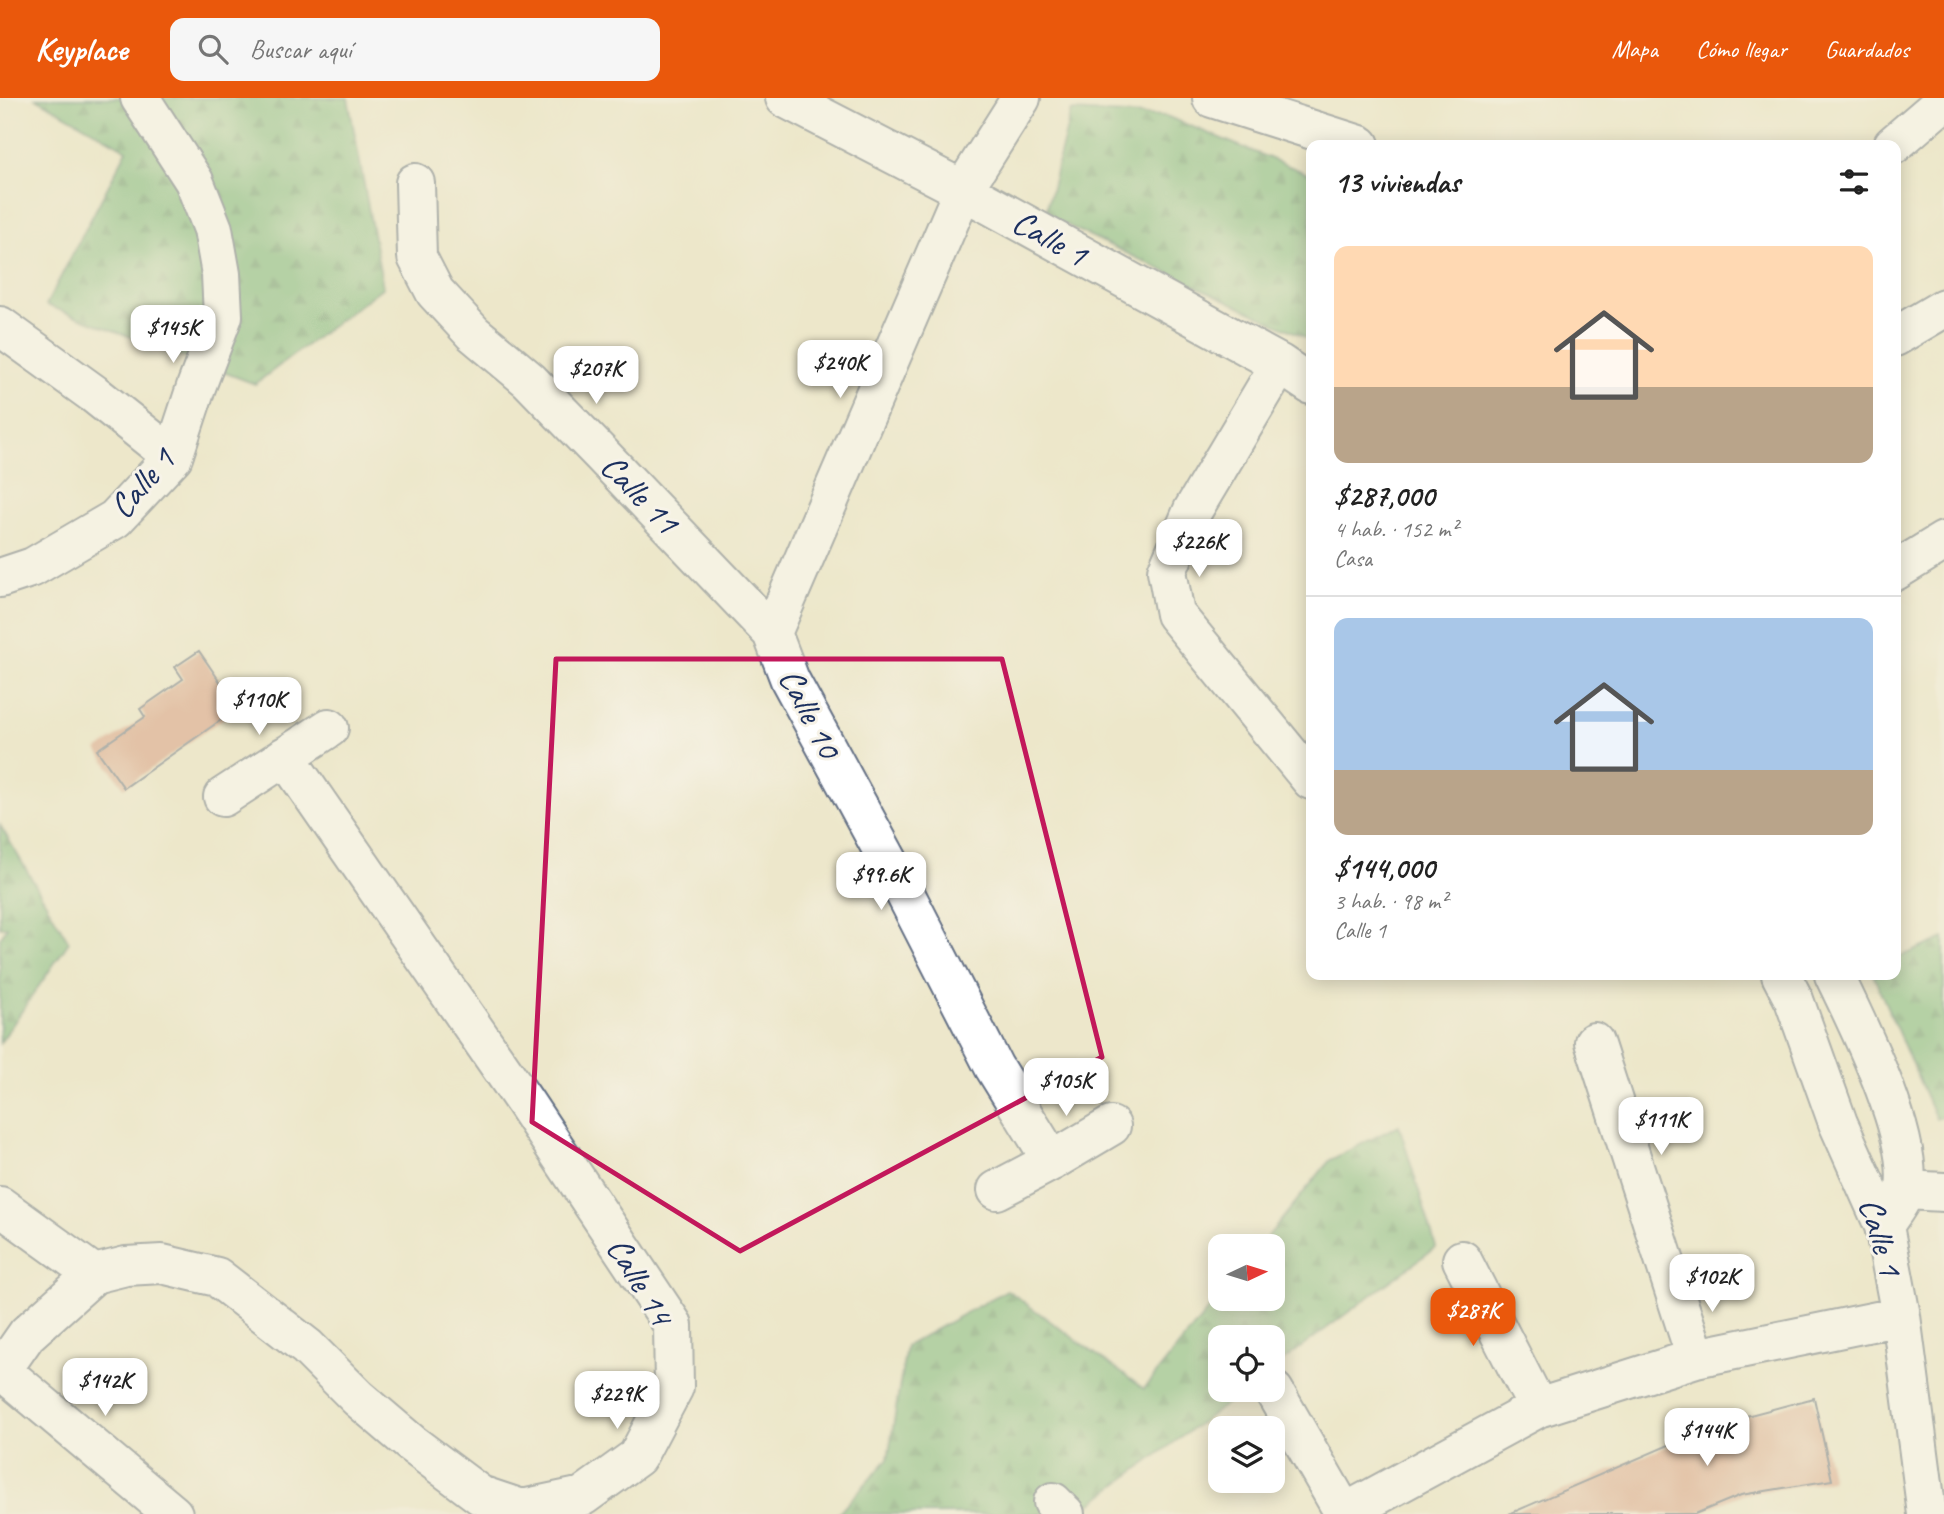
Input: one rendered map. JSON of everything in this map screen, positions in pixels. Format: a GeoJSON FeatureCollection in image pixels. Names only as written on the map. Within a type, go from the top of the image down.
{"type":"FeatureCollection","features":[{"type":"Feature","properties":{"kind":"street","name":"Calle 1"},"geometry":{"type":"LineString","coordinates":[[0,579],[33,567],[115,519],[173,457],[223,316],[221,274],[214,229],[194,181],[140,98]]}},
{"type":"Feature","properties":{"kind":"street","name":"Calle 1"},"geometry":{"type":"LineString","coordinates":[[785,98],[963,190],[1280,364],[1306,382]]}},
{"type":"Feature","properties":{"kind":"street","name":"Calle 10"},"geometry":{"type":"LineString","coordinates":[[1021,98],[963,190],[772,633],[790,680],[892,868],[994,1067],[1052,1161]]}},
{"type":"Feature","properties":{"kind":"street"},"geometry":{"type":"LineString","coordinates":[[1212,98],[1344,140]]}},
{"type":"Feature","properties":{"kind":"street"},"geometry":{"type":"LineString","coordinates":[[1899,140],[1944,101]]}},
{"type":"Feature","properties":{"kind":"street","name":"Calle 11"},"geometry":{"type":"LineString","coordinates":[[415,183],[416,257],[435,292],[473,333],[528,380],[593,445],[772,633]]}},
{"type":"Feature","properties":{"kind":"street"},"geometry":{"type":"LineString","coordinates":[[1901,333],[1944,307]]}},
{"type":"Feature","properties":{"kind":"street"},"geometry":{"type":"LineString","coordinates":[[0,326],[94,394],[173,457]]}},
{"type":"Feature","properties":{"kind":"street"},"geometry":{"type":"LineString","coordinates":[[1280,364],[1193,510],[1167,571],[1175,614],[1306,774]]}},
{"type":"Feature","properties":{"kind":"street"},"geometry":{"type":"LineString","coordinates":[[1901,568],[1938,553]]}},
{"type":"Feature","properties":{"kind":"street"},"geometry":{"type":"LineString","coordinates":[[223,797],[328,728]]}},
{"type":"Feature","properties":{"kind":"street","name":"Calle 14"},"geometry":{"type":"LineString","coordinates":[[1,1369],[27,1334],[94,1274],[126,1266],[162,1264],[217,1277],[307,1347],[358,1398],[412,1444],[481,1495],[522,1509],[583,1496],[637,1457],[674,1387],[673,1325],[524,1101],[285,756]]}},
{"type":"Feature","properties":{"kind":"street","name":"Calle 1"},"geometry":{"type":"LineString","coordinates":[[1784,980],[1794,1000],[1838,1123],[1884,1226],[1901,1316],[1927,1514]]}},
{"type":"Feature","properties":{"kind":"street"},"geometry":{"type":"LineString","coordinates":[[1836,980],[1870,1051],[1897,1125],[1904,1161],[1905,1190],[1884,1226]]}},
{"type":"Feature","properties":{"kind":"street"},"geometry":{"type":"LineString","coordinates":[[1594,1042],[1696,1358]]}},
{"type":"Feature","properties":{"kind":"street"},"geometry":{"type":"LineString","coordinates":[[997,1190],[1111,1126]]}},
{"type":"Feature","properties":{"kind":"street"},"geometry":{"type":"LineString","coordinates":[[1905,1190],[1944,1192]]}},
{"type":"Feature","properties":{"kind":"street"},"geometry":{"type":"LineString","coordinates":[[0,1206],[94,1274]]}},
{"type":"Feature","properties":{"kind":"street"},"geometry":{"type":"LineString","coordinates":[[1462,1260],[1538,1408]]}},
{"type":"Feature","properties":{"kind":"street"},"geometry":{"type":"LineString","coordinates":[[1280,1402],[1343,1514],[1538,1408],[1696,1358],[1901,1316]]}},
{"type":"Feature","properties":{"kind":"street"},"geometry":{"type":"LineString","coordinates":[[1,1369],[173,1514]]}},
{"type":"Feature","properties":{"kind":"highlighted area"},"geometry":{"type":"Polygon","coordinates":[[[556,659],[1002,659],[1102,1057],[740,1251],[532,1122],[556,659]]]}},
{"type":"Feature","properties":{"kind":"green space"},"geometry":{"type":"Polygon","coordinates":[[[36,98],[348,98],[383,287],[255,384],[46,305],[127,150],[36,98]]]}},
{"type":"Feature","properties":{"kind":"green space"},"geometry":{"type":"Polygon","coordinates":[[[1071,111],[1166,116],[1306,173],[1306,338],[1045,215],[1071,111]]]}},
{"type":"Feature","properties":{"kind":"green space"},"geometry":{"type":"Polygon","coordinates":[[[0,825],[69,942],[0,1043],[0,938],[7,927],[0,927],[0,825]]]}},
{"type":"Feature","properties":{"kind":"green space"},"geometry":{"type":"Polygon","coordinates":[[[1944,938],[1944,1116],[1936,1119],[1875,980],[1901,980],[1901,956],[1944,938]]]}},
{"type":"Feature","properties":{"kind":"green space"},"geometry":{"type":"Polygon","coordinates":[[[1399,1125],[1436,1247],[1285,1359],[1285,1325],[1208,1325],[1208,1402],[1229,1402],[1077,1514],[838,1514],[888,1459],[906,1346],[1007,1290],[1144,1389],[1208,1310],[1285,1311],[1285,1234],[1270,1234],[1330,1160],[1399,1125]]]}},
{"type":"Feature","properties":{"kind":"building"},"geometry":{"type":"Polygon","coordinates":[[[199,651],[238,708],[124,788],[97,750],[145,717],[140,709],[183,679],[175,667],[199,651]]]}},
{"type":"Feature","properties":{"kind":"building"},"geometry":{"type":"Polygon","coordinates":[[[1814,1398],[1832,1480],[1741,1495],[1695,1514],[1509,1514],[1720,1423],[1814,1398]]]}}]}
